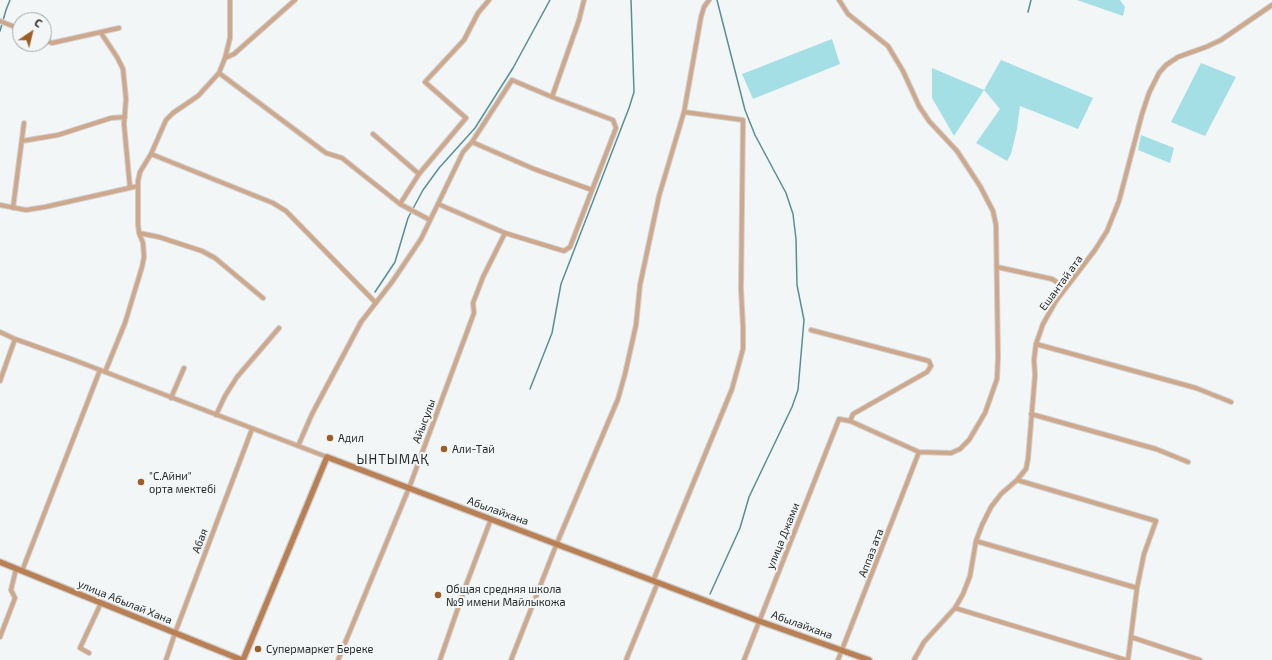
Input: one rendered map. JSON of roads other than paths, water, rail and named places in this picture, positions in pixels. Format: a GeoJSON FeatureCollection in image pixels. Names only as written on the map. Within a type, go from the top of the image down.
{"type":"FeatureCollection","features":[{"type":"Feature","properties":{"kind":"main road","name":"Абылайхана"},"geometry":{"type":"LineString","coordinates":[[327,457],[759,621],[869,660]]}},
{"type":"Feature","properties":{"kind":"main road"},"geometry":{"type":"LineString","coordinates":[[242,660],[327,457]]}},
{"type":"Feature","properties":{"kind":"main road","name":"улица Абылай Хана"},"geometry":{"type":"LineString","coordinates":[[0,562],[242,660]]}},
{"type":"Feature","properties":{"kind":"street"},"geometry":{"type":"LineString","coordinates":[[0,638],[15,598],[11,590],[102,371],[125,323],[142,267],[144,256],[143,243],[139,233],[138,186],[140,172],[166,120],[173,113],[198,96],[219,73],[225,58],[230,38],[230,0]]}},
{"type":"Feature","properties":{"kind":"street"},"geometry":{"type":"LineString","coordinates":[[225,58],[234,54],[295,0]]}},
{"type":"Feature","properties":{"kind":"street"},"geometry":{"type":"LineString","coordinates":[[400,204],[419,174],[466,118],[425,82],[464,40],[478,13],[489,0]]}},
{"type":"Feature","properties":{"kind":"street"},"geometry":{"type":"LineString","coordinates":[[552,97],[579,20],[584,0]]}},
{"type":"Feature","properties":{"kind":"street"},"geometry":{"type":"LineString","coordinates":[[511,660],[557,544],[618,399],[636,325],[640,285],[659,196],[684,112],[701,17],[704,7],[709,0]]}},
{"type":"Feature","properties":{"kind":"street"},"geometry":{"type":"LineString","coordinates":[[811,330],[929,361],[931,366],[927,372],[853,414],[850,421],[920,452],[951,453],[960,449],[969,440],[985,413],[997,379],[998,357],[996,225],[993,211],[980,186],[957,151],[919,106],[903,71],[888,46],[848,14],[839,0]]}},
{"type":"Feature","properties":{"kind":"street","name":"Ешантай ата"},"geometry":{"type":"LineString","coordinates":[[914,660],[924,642],[955,608],[963,594],[970,576],[976,541],[991,507],[1001,494],[1017,480],[1026,469],[1035,375],[1034,360],[1036,344],[1043,324],[1056,301],[1096,250],[1107,231],[1119,201],[1142,114],[1149,93],[1159,73],[1166,65],[1178,57],[1221,40],[1272,5]]}},
{"type":"Feature","properties":{"kind":"street"},"geometry":{"type":"LineString","coordinates":[[0,21],[12,26]]}},
{"type":"Feature","properties":{"kind":"street"},"geometry":{"type":"LineString","coordinates":[[52,43],[119,28]]}},
{"type":"Feature","properties":{"kind":"street"},"geometry":{"type":"LineString","coordinates":[[101,33],[123,69],[126,99],[124,124],[130,188]]}},
{"type":"Feature","properties":{"kind":"street"},"geometry":{"type":"LineString","coordinates":[[219,73],[326,153],[342,158],[400,204],[430,220]]}},
{"type":"Feature","properties":{"kind":"street"},"geometry":{"type":"LineString","coordinates":[[298,446],[312,414],[361,322],[421,238],[463,152],[472,142],[512,80],[613,120],[616,128],[570,247],[564,251],[505,233],[438,204]]}},
{"type":"Feature","properties":{"kind":"street"},"geometry":{"type":"LineString","coordinates":[[626,660],[732,389],[743,349],[741,274],[743,120],[684,112]]}},
{"type":"Feature","properties":{"kind":"street"},"geometry":{"type":"LineString","coordinates":[[22,141],[58,135],[111,118],[125,117]]}},
{"type":"Feature","properties":{"kind":"street"},"geometry":{"type":"LineString","coordinates":[[13,208],[24,123]]}},
{"type":"Feature","properties":{"kind":"street"},"geometry":{"type":"LineString","coordinates":[[373,134],[419,174]]}},
{"type":"Feature","properties":{"kind":"street"},"geometry":{"type":"LineString","coordinates":[[472,142],[534,169],[592,190]]}},
{"type":"Feature","properties":{"kind":"street"},"geometry":{"type":"LineString","coordinates":[[150,154],[273,203],[286,210],[376,303]]}},
{"type":"Feature","properties":{"kind":"street"},"geometry":{"type":"LineString","coordinates":[[0,205],[26,210],[138,186]]}},
{"type":"Feature","properties":{"kind":"street"},"geometry":{"type":"LineString","coordinates":[[139,233],[159,237],[202,251],[214,258],[263,298]]}},
{"type":"Feature","properties":{"kind":"street","name":"Айысулы"},"geometry":{"type":"LineString","coordinates":[[338,660],[409,488],[474,313],[473,303],[483,277],[505,233]]}},
{"type":"Feature","properties":{"kind":"street"},"geometry":{"type":"LineString","coordinates":[[997,267],[1052,279],[1066,288]]}},
{"type":"Feature","properties":{"kind":"street"},"geometry":{"type":"LineString","coordinates":[[216,415],[236,377],[279,328]]}},
{"type":"Feature","properties":{"kind":"street"},"geometry":{"type":"LineString","coordinates":[[0,332],[327,457]]}},
{"type":"Feature","properties":{"kind":"street"},"geometry":{"type":"LineString","coordinates":[[0,380],[15,339]]}},
{"type":"Feature","properties":{"kind":"street"},"geometry":{"type":"LineString","coordinates":[[1036,344],[1196,388],[1231,402]]}},
{"type":"Feature","properties":{"kind":"street"},"geometry":{"type":"LineString","coordinates":[[171,398],[184,368]]}},
{"type":"Feature","properties":{"kind":"street"},"geometry":{"type":"LineString","coordinates":[[1031,414],[1156,449],[1188,462]]}},
{"type":"Feature","properties":{"kind":"street","name":"улица Джами"},"geometry":{"type":"LineString","coordinates":[[744,660],[839,419],[850,421]]}},
{"type":"Feature","properties":{"kind":"street","name":"Абая"},"geometry":{"type":"LineString","coordinates":[[166,660],[252,429]]}},
{"type":"Feature","properties":{"kind":"street","name":"Аппаз ата"},"geometry":{"type":"LineString","coordinates":[[838,660],[920,452]]}},
{"type":"Feature","properties":{"kind":"street"},"geometry":{"type":"LineString","coordinates":[[955,608],[1127,660],[1144,554],[1156,521],[1017,480]]}},
{"type":"Feature","properties":{"kind":"street"},"geometry":{"type":"LineString","coordinates":[[440,660],[491,519]]}},
{"type":"Feature","properties":{"kind":"street"},"geometry":{"type":"LineString","coordinates":[[976,541],[1138,588]]}},
{"type":"Feature","properties":{"kind":"street"},"geometry":{"type":"LineString","coordinates":[[89,653],[80,648],[80,644],[101,603]]}},
{"type":"Feature","properties":{"kind":"street"},"geometry":{"type":"LineString","coordinates":[[1131,637],[1200,660]]}},
{"type":"Feature","properties":{"kind":"waterway"},"geometry":{"type":"LineString","coordinates":[[0,31],[10,0]]}},
{"type":"Feature","properties":{"kind":"waterway"},"geometry":{"type":"LineString","coordinates":[[375,292],[395,262],[408,218],[423,190],[439,168],[475,128],[513,68],[550,0]]}},
{"type":"Feature","properties":{"kind":"waterway"},"geometry":{"type":"LineString","coordinates":[[530,389],[552,333],[561,284],[634,92],[631,0]]}},
{"type":"Feature","properties":{"kind":"waterway"},"geometry":{"type":"LineString","coordinates":[[710,594],[740,528],[749,497],[792,407],[798,390],[804,320],[797,285],[796,239],[793,214],[786,193],[755,135],[745,110],[717,0]]}},
{"type":"Feature","properties":{"kind":"waterway"},"geometry":{"type":"LineString","coordinates":[[1028,12],[1031,0]]}},
{"type":"Feature","properties":{"kind":"place","name":"Адил"},"geometry":{"type":"Point","coordinates":[330,438]}},
{"type":"Feature","properties":{"kind":"place","name":"Али-Тай"},"geometry":{"type":"Point","coordinates":[444,449]}},
{"type":"Feature","properties":{"kind":"place","name":"\"С.Айни\" орта мектебі"},"geometry":{"type":"Point","coordinates":[141,482]}},
{"type":"Feature","properties":{"kind":"place","name":"Общая средняя школа №9 имени Майлыкожа"},"geometry":{"type":"Point","coordinates":[438,595]}},
{"type":"Feature","properties":{"kind":"place","name":"Супермаркет Береке"},"geometry":{"type":"Point","coordinates":[258,649]}},
{"type":"Feature","properties":{"kind":"district","name":"ЫНТЫМАҚ"},"geometry":{"type":"Point","coordinates":[393,460]}}]}
